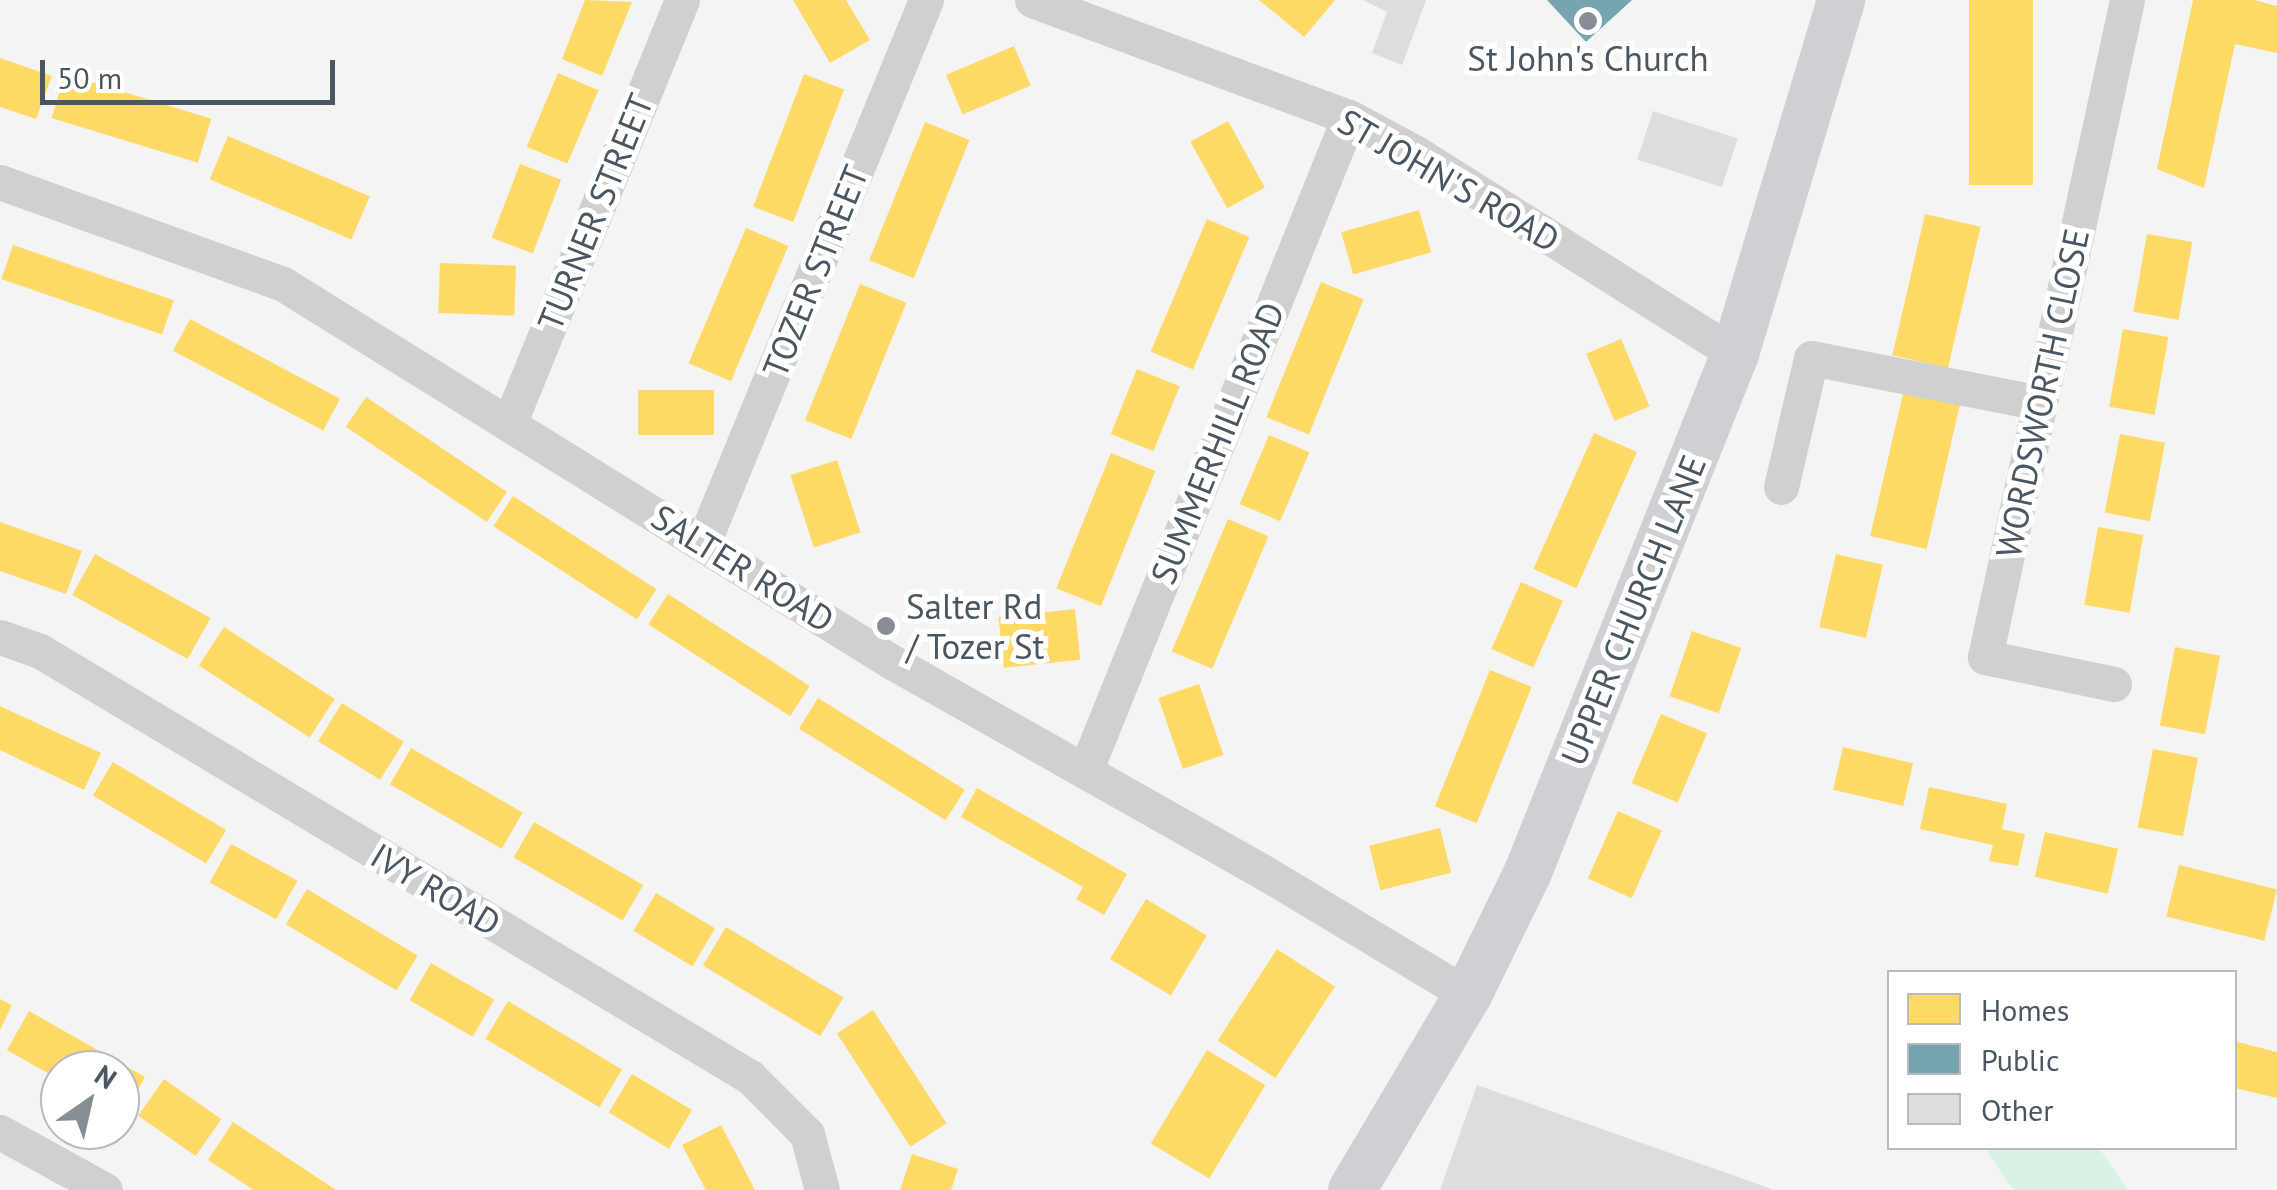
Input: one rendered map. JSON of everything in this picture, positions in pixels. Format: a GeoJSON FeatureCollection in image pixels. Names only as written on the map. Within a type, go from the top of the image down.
{"type":"FeatureCollection","features":[{"type":"Feature","properties":{"kind":"main road","name":"UPPER CHURCH LANE"},"geometry":{"type":"LineString","coordinates":[[1352,1190],[1468,994],[1528,872],[1735,354],[1842,0]]}},
{"type":"Feature","properties":{"kind":"street","name":"TURNER STREET"},"geometry":{"type":"LineString","coordinates":[[509,424],[682,0]]}},
{"type":"Feature","properties":{"kind":"street","name":"TOZER STREET"},"geometry":{"type":"LineString","coordinates":[[703,543],[926,0]]}},
{"type":"Feature","properties":{"kind":"street","name":"ST JOHN'S ROAD"},"geometry":{"type":"LineString","coordinates":[[1032,0],[1349,117],[1416,154],[1735,354]]}},
{"type":"Feature","properties":{"kind":"street","name":"WORDSWORTH CLOSE"},"geometry":{"type":"LineString","coordinates":[[2114,684],[1985,657],[2127,0]]}},
{"type":"Feature","properties":{"kind":"street","name":"SUMMERHILL ROAD"},"geometry":{"type":"LineString","coordinates":[[1086,769],[1349,117]]}},
{"type":"Feature","properties":{"kind":"street","name":"SALTER ROAD"},"geometry":{"type":"LineString","coordinates":[[0,182],[283,284],[892,662],[1086,769],[1468,994]]}},
{"type":"Feature","properties":{"kind":"street"},"geometry":{"type":"LineString","coordinates":[[1781,487],[1811,358],[2040,403]]}},
{"type":"Feature","properties":{"kind":"street","name":"IVY ROAD"},"geometry":{"type":"LineString","coordinates":[[0,637],[52,658],[750,1077],[807,1134],[822,1190]]}},
{"type":"Feature","properties":{"kind":"street"},"geometry":{"type":"LineString","coordinates":[[0,1132],[105,1190]]}},
{"type":"Feature","properties":{"kind":"green space"},"geometry":{"type":"Polygon","coordinates":[[[1986,1150],[2100,1150],[2128,1190],[2013,1190],[1986,1150]]]}},
{"type":"Feature","properties":{"kind":"building: Homes"},"geometry":{"type":"Polygon","coordinates":[[[585,0],[632,2],[602,76],[562,59],[585,0]]]}},
{"type":"Feature","properties":{"kind":"building: Homes"},"geometry":{"type":"Polygon","coordinates":[[[793,0],[846,0],[870,40],[830,63],[793,0]]]}},
{"type":"Feature","properties":{"kind":"building: Homes"},"geometry":{"type":"Polygon","coordinates":[[[1259,0],[1335,0],[1304,37],[1259,0]]]}},
{"type":"Feature","properties":{"kind":"building: Homes"},"geometry":{"type":"Polygon","coordinates":[[[1969,0],[2033,0],[2033,185],[1969,185],[1969,0]]]}},
{"type":"Feature","properties":{"kind":"building: Homes"},"geometry":{"type":"Polygon","coordinates":[[[2193,0],[2254,0],[2277,6],[2277,53],[2235,44],[2204,188],[2157,169],[2193,0]]]}},
{"type":"Feature","properties":{"kind":"building: Homes"},"geometry":{"type":"Polygon","coordinates":[[[1014,46],[1031,86],[963,114],[946,75],[1014,46]]]}},
{"type":"Feature","properties":{"kind":"building: Homes"},"geometry":{"type":"Polygon","coordinates":[[[0,58],[52,76],[36,119],[0,107],[0,58]]]}},
{"type":"Feature","properties":{"kind":"building: Homes"},"geometry":{"type":"Polygon","coordinates":[[[558,73],[599,90],[567,164],[527,147],[558,73]]]}},
{"type":"Feature","properties":{"kind":"building: Homes"},"geometry":{"type":"Polygon","coordinates":[[[65,74],[211,119],[198,163],[52,118],[65,74]]]}},
{"type":"Feature","properties":{"kind":"building: Homes"},"geometry":{"type":"Polygon","coordinates":[[[804,74],[844,89],[793,222],[753,207],[804,74]]]}},
{"type":"Feature","properties":{"kind":"building: Homes"},"geometry":{"type":"Polygon","coordinates":[[[1228,121],[1265,187],[1227,208],[1190,142],[1228,121]]]}},
{"type":"Feature","properties":{"kind":"building: Homes"},"geometry":{"type":"Polygon","coordinates":[[[925,122],[970,140],[914,278],[869,260],[925,122]]]}},
{"type":"Feature","properties":{"kind":"building: Homes"},"geometry":{"type":"Polygon","coordinates":[[[228,136],[370,196],[351,239],[210,179],[228,136]]]}},
{"type":"Feature","properties":{"kind":"building: Homes"},"geometry":{"type":"Polygon","coordinates":[[[520,164],[561,180],[533,254],[492,238],[520,164]]]}},
{"type":"Feature","properties":{"kind":"building: Homes"},"geometry":{"type":"Polygon","coordinates":[[[1419,210],[1431,252],[1353,275],[1341,232],[1419,210]]]}},
{"type":"Feature","properties":{"kind":"building: Homes"},"geometry":{"type":"Polygon","coordinates":[[[1925,214],[1981,227],[1948,368],[1892,355],[1925,214]]]}},
{"type":"Feature","properties":{"kind":"building: Homes"},"geometry":{"type":"Polygon","coordinates":[[[1207,219],[1249,237],[1193,370],[1151,352],[1207,219]]]}},
{"type":"Feature","properties":{"kind":"building: Homes"},"geometry":{"type":"Polygon","coordinates":[[[746,228],[788,246],[731,381],[689,363],[746,228]]]}},
{"type":"Feature","properties":{"kind":"building: Homes"},"geometry":{"type":"Polygon","coordinates":[[[2147,234],[2192,242],[2179,320],[2133,312],[2147,234]]]}},
{"type":"Feature","properties":{"kind":"building: Homes"},"geometry":{"type":"Polygon","coordinates":[[[13,245],[174,300],[162,334],[1,279],[13,245]]]}},
{"type":"Feature","properties":{"kind":"building: Homes"},"geometry":{"type":"Polygon","coordinates":[[[440,263],[516,266],[514,316],[438,313],[440,263]]]}},
{"type":"Feature","properties":{"kind":"building: Homes"},"geometry":{"type":"Polygon","coordinates":[[[1321,282],[1364,299],[1309,435],[1266,417],[1321,282]]]}},
{"type":"Feature","properties":{"kind":"building: Homes"},"geometry":{"type":"Polygon","coordinates":[[[860,284],[906,303],[851,439],[805,420],[860,284]]]}},
{"type":"Feature","properties":{"kind":"building: Homes"},"geometry":{"type":"Polygon","coordinates":[[[190,319],[340,399],[323,431],[173,351],[190,319]]]}},
{"type":"Feature","properties":{"kind":"building: Homes"},"geometry":{"type":"Polygon","coordinates":[[[2123,329],[2168,337],[2155,415],[2109,407],[2123,329]]]}},
{"type":"Feature","properties":{"kind":"building: Homes"},"geometry":{"type":"Polygon","coordinates":[[[1621,339],[1650,406],[1615,421],[1586,354],[1621,339]]]}},
{"type":"Feature","properties":{"kind":"building: Homes"},"geometry":{"type":"Polygon","coordinates":[[[1137,369],[1180,386],[1153,451],[1111,434],[1137,369]]]}},
{"type":"Feature","properties":{"kind":"building: Homes"},"geometry":{"type":"Polygon","coordinates":[[[1905,385],[1962,398],[1927,549],[1870,536],[1905,385]]]}},
{"type":"Feature","properties":{"kind":"building: Homes"},"geometry":{"type":"Polygon","coordinates":[[[638,390],[714,390],[714,435],[638,435],[638,390]]]}},
{"type":"Feature","properties":{"kind":"building: Homes"},"geometry":{"type":"Polygon","coordinates":[[[366,397],[507,492],[487,522],[346,427],[366,397]]]}},
{"type":"Feature","properties":{"kind":"building: Homes"},"geometry":{"type":"Polygon","coordinates":[[[1594,433],[1637,452],[1576,588],[1533,569],[1594,433]]]}},
{"type":"Feature","properties":{"kind":"building: Homes"},"geometry":{"type":"Polygon","coordinates":[[[2120,434],[2165,443],[2150,521],[2105,513],[2120,434]]]}},
{"type":"Feature","properties":{"kind":"building: Homes"},"geometry":{"type":"Polygon","coordinates":[[[1269,435],[1310,452],[1280,521],[1240,504],[1269,435]]]}},
{"type":"Feature","properties":{"kind":"building: Homes"},"geometry":{"type":"Polygon","coordinates":[[[1111,453],[1156,471],[1101,606],[1056,588],[1111,453]]]}},
{"type":"Feature","properties":{"kind":"building: Homes"},"geometry":{"type":"Polygon","coordinates":[[[837,460],[860,532],[814,547],[790,475],[837,460]]]}},
{"type":"Feature","properties":{"kind":"building: Homes"},"geometry":{"type":"Polygon","coordinates":[[[513,496],[656,589],[637,619],[493,526],[513,496]]]}},
{"type":"Feature","properties":{"kind":"building: Homes"},"geometry":{"type":"Polygon","coordinates":[[[1228,519],[1269,536],[1212,669],[1172,652],[1228,519]]]}},
{"type":"Feature","properties":{"kind":"building: Homes"},"geometry":{"type":"Polygon","coordinates":[[[0,522],[82,551],[66,594],[0,571],[0,522]]]}},
{"type":"Feature","properties":{"kind":"building: Homes"},"geometry":{"type":"Polygon","coordinates":[[[2098,527],[2143,535],[2130,613],[2084,605],[2098,527]]]}},
{"type":"Feature","properties":{"kind":"building: Homes"},"geometry":{"type":"Polygon","coordinates":[[[95,554],[210,618],[188,659],[72,595],[95,554]]]}},
{"type":"Feature","properties":{"kind":"building: Homes"},"geometry":{"type":"Polygon","coordinates":[[[1836,554],[1883,565],[1866,638],[1819,627],[1836,554]]]}},
{"type":"Feature","properties":{"kind":"building: Homes"},"geometry":{"type":"Polygon","coordinates":[[[1521,582],[1563,601],[1533,667],[1491,649],[1521,582]]]}},
{"type":"Feature","properties":{"kind":"building: Homes"},"geometry":{"type":"Polygon","coordinates":[[[668,594],[810,686],[790,716],[648,624],[668,594]]]}},
{"type":"Feature","properties":{"kind":"building: Homes"},"geometry":{"type":"Polygon","coordinates":[[[1075,609],[1080,660],[1004,668],[998,617],[1075,609]]]}},
{"type":"Feature","properties":{"kind":"building: Homes"},"geometry":{"type":"Polygon","coordinates":[[[224,627],[335,699],[310,737],[199,666],[224,627]]]}},
{"type":"Feature","properties":{"kind":"building: Homes"},"geometry":{"type":"Polygon","coordinates":[[[1692,631],[1741,648],[1719,713],[1670,696],[1692,631]]]}},
{"type":"Feature","properties":{"kind":"building: Homes"},"geometry":{"type":"Polygon","coordinates":[[[2175,647],[2220,656],[2205,734],[2160,726],[2175,647]]]}},
{"type":"Feature","properties":{"kind":"building: Homes"},"geometry":{"type":"Polygon","coordinates":[[[1490,670],[1532,687],[1477,823],[1435,806],[1490,670]]]}},
{"type":"Feature","properties":{"kind":"building: Homes"},"geometry":{"type":"Polygon","coordinates":[[[1199,684],[1223,755],[1183,769],[1158,698],[1199,684]]]}},
{"type":"Feature","properties":{"kind":"building: Homes"},"geometry":{"type":"Polygon","coordinates":[[[818,698],[965,790],[946,820],[799,729],[818,698]]]}},
{"type":"Feature","properties":{"kind":"building: Homes"},"geometry":{"type":"Polygon","coordinates":[[[342,703],[404,742],[380,780],[318,741],[342,703]]]}},
{"type":"Feature","properties":{"kind":"building: Homes"},"geometry":{"type":"Polygon","coordinates":[[[0,706],[101,753],[84,790],[0,750],[0,706]]]}},
{"type":"Feature","properties":{"kind":"building: Homes"},"geometry":{"type":"Polygon","coordinates":[[[1661,714],[1707,734],[1678,803],[1632,783],[1661,714]]]}},
{"type":"Feature","properties":{"kind":"building: Homes"},"geometry":{"type":"Polygon","coordinates":[[[1843,747],[1913,763],[1903,806],[1833,790],[1843,747]]]}},
{"type":"Feature","properties":{"kind":"building: Homes"},"geometry":{"type":"Polygon","coordinates":[[[411,748],[523,812],[502,849],[390,784],[411,748]]]}},
{"type":"Feature","properties":{"kind":"building: Homes"},"geometry":{"type":"Polygon","coordinates":[[[2153,749],[2198,758],[2183,836],[2138,828],[2153,749]]]}},
{"type":"Feature","properties":{"kind":"building: Homes"},"geometry":{"type":"Polygon","coordinates":[[[113,762],[226,830],[206,863],[93,795],[113,762]]]}},
{"type":"Feature","properties":{"kind":"building: Homes"},"geometry":{"type":"Polygon","coordinates":[[[1929,787],[2007,804],[2002,829],[2025,834],[2018,866],[1989,861],[1993,845],[1920,829],[1929,787]]]}},
{"type":"Feature","properties":{"kind":"building: Homes"},"geometry":{"type":"Polygon","coordinates":[[[977,788],[1127,874],[1104,915],[1076,899],[1083,887],[961,817],[977,788]]]}},
{"type":"Feature","properties":{"kind":"building: Homes"},"geometry":{"type":"Polygon","coordinates":[[[1618,811],[1662,831],[1632,898],[1588,879],[1618,811]]]}},
{"type":"Feature","properties":{"kind":"building: Homes"},"geometry":{"type":"Polygon","coordinates":[[[534,822],[643,885],[623,921],[514,858],[534,822]]]}},
{"type":"Feature","properties":{"kind":"building: Homes"},"geometry":{"type":"Polygon","coordinates":[[[1440,828],[1451,873],[1380,890],[1369,846],[1440,828]]]}},
{"type":"Feature","properties":{"kind":"building: Homes"},"geometry":{"type":"Polygon","coordinates":[[[2045,832],[2118,849],[2108,894],[2035,877],[2045,832]]]}},
{"type":"Feature","properties":{"kind":"building: Homes"},"geometry":{"type":"Polygon","coordinates":[[[231,844],[297,881],[276,919],[210,882],[231,844]]]}},
{"type":"Feature","properties":{"kind":"building: Homes"},"geometry":{"type":"Polygon","coordinates":[[[2179,865],[2277,889],[2264,941],[2166,916],[2179,865]]]}},
{"type":"Feature","properties":{"kind":"building: Homes"},"geometry":{"type":"Polygon","coordinates":[[[307,889],[418,955],[396,991],[286,924],[307,889]]]}},
{"type":"Feature","properties":{"kind":"building: Homes"},"geometry":{"type":"Polygon","coordinates":[[[656,893],[715,929],[692,966],[633,931],[656,893]]]}},
{"type":"Feature","properties":{"kind":"building: Homes"},"geometry":{"type":"Polygon","coordinates":[[[1146,899],[1207,936],[1171,996],[1110,959],[1146,899]]]}},
{"type":"Feature","properties":{"kind":"building: Homes"},"geometry":{"type":"Polygon","coordinates":[[[726,927],[843,998],[820,1036],[703,966],[726,927]]]}},
{"type":"Feature","properties":{"kind":"building: Homes"},"geometry":{"type":"Polygon","coordinates":[[[1277,949],[1335,987],[1276,1078],[1218,1040],[1277,949]]]}},
{"type":"Feature","properties":{"kind":"building: Homes"},"geometry":{"type":"Polygon","coordinates":[[[431,963],[494,1000],[473,1037],[409,1000],[431,963]]]}},
{"type":"Feature","properties":{"kind":"building: Homes"},"geometry":{"type":"Polygon","coordinates":[[[0,999],[12,1005],[0,1030],[0,999]]]}},
{"type":"Feature","properties":{"kind":"building: Homes"},"geometry":{"type":"Polygon","coordinates":[[[508,1001],[622,1070],[599,1107],[485,1039],[508,1001]]]}},
{"type":"Feature","properties":{"kind":"building: Homes"},"geometry":{"type":"Polygon","coordinates":[[[873,1010],[947,1123],[910,1147],[837,1033],[873,1010]]]}},
{"type":"Feature","properties":{"kind":"building: Homes"},"geometry":{"type":"Polygon","coordinates":[[[29,1011],[98,1050],[40,1050],[40,1069],[7,1050],[29,1011]]]}},
{"type":"Feature","properties":{"kind":"building: Homes"},"geometry":{"type":"Polygon","coordinates":[[[2237,1042],[2277,1052],[2277,1098],[2237,1089],[2237,1042]]]}},
{"type":"Feature","properties":{"kind":"building: Homes"},"geometry":{"type":"Polygon","coordinates":[[[1207,1050],[1265,1085],[1209,1178],[1151,1143],[1207,1050]]]}},
{"type":"Feature","properties":{"kind":"building: Homes"},"geometry":{"type":"Polygon","coordinates":[[[632,1074],[692,1110],[669,1149],[609,1113],[632,1074]]]}},
{"type":"Feature","properties":{"kind":"building: Homes"},"geometry":{"type":"Polygon","coordinates":[[[164,1079],[221,1119],[196,1156],[140,1117],[164,1079]]]}},
{"type":"Feature","properties":{"kind":"building: Homes"},"geometry":{"type":"Polygon","coordinates":[[[233,1122],[336,1190],[254,1190],[208,1160],[233,1122]]]}},
{"type":"Feature","properties":{"kind":"building: Homes"},"geometry":{"type":"Polygon","coordinates":[[[721,1125],[755,1190],[706,1190],[682,1145],[721,1125]]]}},
{"type":"Feature","properties":{"kind":"building: Homes"},"geometry":{"type":"Polygon","coordinates":[[[912,1154],[958,1169],[951,1190],[900,1190],[912,1154]]]}},
{"type":"Feature","properties":{"kind":"building: Public","name":"St John's Church"},"geometry":{"type":"Polygon","coordinates":[[[1547,0],[1632,0],[1586,42],[1547,0]]]}},
{"type":"Feature","properties":{"kind":"building: Other"},"geometry":{"type":"Polygon","coordinates":[[[1363,0],[1426,0],[1402,65],[1372,53],[1387,12],[1363,0]]]}},
{"type":"Feature","properties":{"kind":"building: Other"},"geometry":{"type":"Polygon","coordinates":[[[1653,111],[1738,139],[1722,187],[1637,160],[1653,111]]]}},
{"type":"Feature","properties":{"kind":"building: Other"},"geometry":{"type":"Polygon","coordinates":[[[1477,1085],[1772,1189],[1440,1190],[1477,1085]]]}},
{"type":"Feature","properties":{"kind":"place","name":"St John's Church"},"geometry":{"type":"Point","coordinates":[1588,21]}},
{"type":"Feature","properties":{"kind":"place","name":"Salter Rd / Tozer St"},"geometry":{"type":"Point","coordinates":[886,626]}}]}
